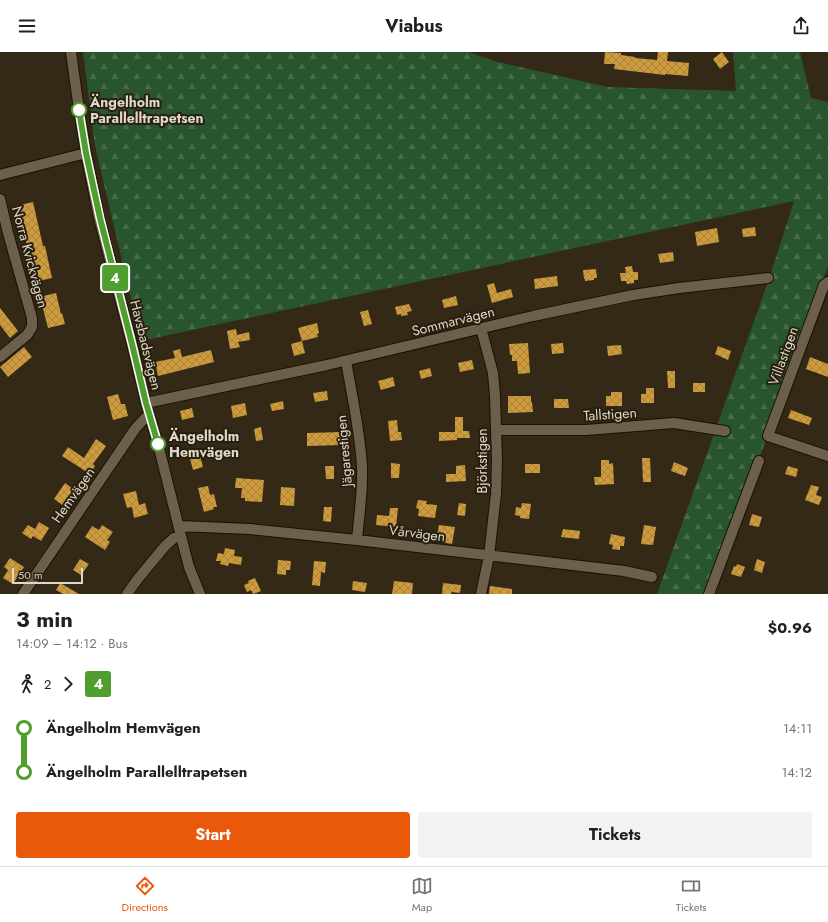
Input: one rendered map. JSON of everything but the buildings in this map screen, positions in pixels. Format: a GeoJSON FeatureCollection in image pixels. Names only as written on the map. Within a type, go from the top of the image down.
{"type":"FeatureCollection","features":[{"type":"Feature","properties":{"kind":"street","name":"Havsbadsvägen"},"geometry":{"type":"LineString","coordinates":[[71,52],[86,153],[100,218],[189,567],[200,594]]}},
{"type":"Feature","properties":{"kind":"street"},"geometry":{"type":"LineString","coordinates":[[0,176],[86,153]]}},
{"type":"Feature","properties":{"kind":"street","name":"Norra Kvickvägen"},"geometry":{"type":"LineString","coordinates":[[0,199],[4,236],[32,318],[32,327],[27,335],[0,357]]}},
{"type":"Feature","properties":{"kind":"street","name":"Sommarvägen"},"geometry":{"type":"LineString","coordinates":[[146,403],[346,361],[533,316],[633,295],[768,278]]}},
{"type":"Feature","properties":{"kind":"street","name":"Villastigen"},"geometry":{"type":"LineString","coordinates":[[826,284],[768,436],[828,456]]}},
{"type":"Feature","properties":{"kind":"street","name":"Björkstigen"},"geometry":{"type":"LineString","coordinates":[[481,328],[493,373],[497,462],[496,494],[489,556],[481,594]]}},
{"type":"Feature","properties":{"kind":"street","name":"Jägarestigen"},"geometry":{"type":"LineString","coordinates":[[346,361],[362,467],[358,540]]}},
{"type":"Feature","properties":{"kind":"street","name":"Hemvägen"},"geometry":{"type":"LineString","coordinates":[[23,594],[135,428],[145,418],[150,416]]}},
{"type":"Feature","properties":{"kind":"street","name":"Tallstigen"},"geometry":{"type":"LineString","coordinates":[[496,430],[586,430],[674,423],[725,431]]}},
{"type":"Feature","properties":{"kind":"street"},"geometry":{"type":"LineString","coordinates":[[709,594],[759,461]]}},
{"type":"Feature","properties":{"kind":"street","name":"Vårvägen"},"geometry":{"type":"LineString","coordinates":[[179,526],[250,529],[358,540],[624,571],[652,577]]}},
{"type":"Feature","properties":{"kind":"street"},"geometry":{"type":"LineString","coordinates":[[127,594],[165,546],[174,538],[181,536]]}},
{"type":"Feature","properties":{"kind":"green space"},"geometry":{"type":"Polygon","coordinates":[[[83,52],[469,52],[494,61],[608,87],[736,91],[733,52],[800,52],[811,98],[828,102],[828,266],[711,594],[657,594],[768,282],[794,201],[141,341],[95,146],[83,52]]]}},
{"type":"Feature","properties":{"kind":"bus line","name":"4"},"geometry":{"type":"LineString","coordinates":[[79,110],[86,153],[100,218],[146,403],[158,444]]}},
{"type":"Feature","properties":{"kind":"place","name":"Ängelholm Parallelltrapetsen"},"geometry":{"type":"Point","coordinates":[79,110]}},
{"type":"Feature","properties":{"kind":"place","name":"Ängelholm Hemvägen"},"geometry":{"type":"Point","coordinates":[158,444]}}]}
